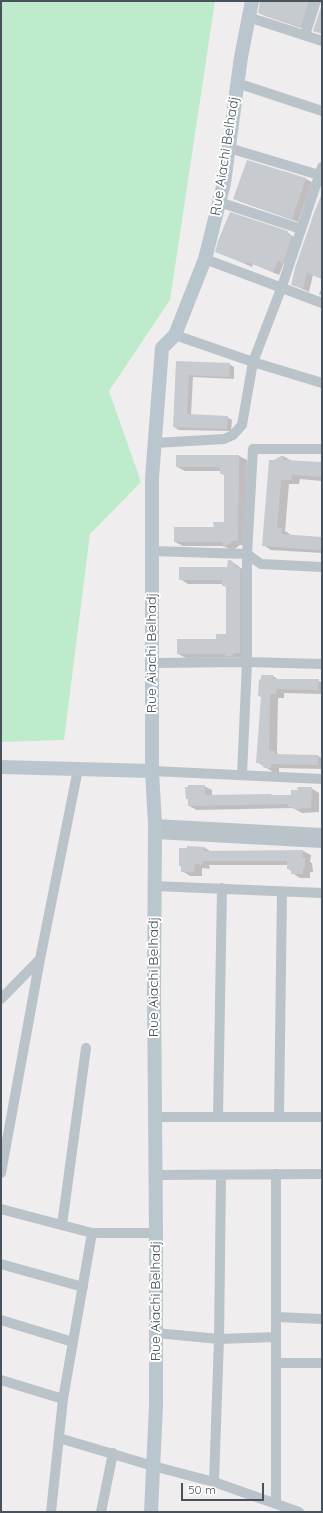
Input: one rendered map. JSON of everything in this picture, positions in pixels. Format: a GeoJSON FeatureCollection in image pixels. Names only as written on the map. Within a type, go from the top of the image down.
{"type":"FeatureCollection","features":[{"type":"Feature","properties":{"kind":"street","name":"Rue Aiachi Belhadj"},"geometry":{"type":"LineString","coordinates":[[151,1512],[156,1405],[155,829],[152,771],[152,478],[162,348],[175,335],[205,259],[224,183],[237,83],[248,16],[252,1]]}},
{"type":"Feature","properties":{"kind":"street"},"geometry":{"type":"LineString","coordinates":[[305,35],[316,1]]}},
{"type":"Feature","properties":{"kind":"street"},"geometry":{"type":"LineString","coordinates":[[248,16],[322,41]]}},
{"type":"Feature","properties":{"kind":"street"},"geometry":{"type":"LineString","coordinates":[[237,83],[322,111]]}},
{"type":"Feature","properties":{"kind":"street"},"geometry":{"type":"LineString","coordinates":[[155,443],[224,439],[233,436],[242,424],[253,362],[281,289],[321,171],[229,148]]}},
{"type":"Feature","properties":{"kind":"street"},"geometry":{"type":"LineString","coordinates":[[219,202],[301,229]]}},
{"type":"Feature","properties":{"kind":"street"},"geometry":{"type":"LineString","coordinates":[[205,259],[281,289],[322,303]]}},
{"type":"Feature","properties":{"kind":"street"},"geometry":{"type":"LineString","coordinates":[[175,335],[253,362],[322,383]]}},
{"type":"Feature","properties":{"kind":"street"},"geometry":{"type":"LineString","coordinates":[[242,775],[247,662],[247,554],[253,449],[322,449]]}},
{"type":"Feature","properties":{"kind":"street"},"geometry":{"type":"LineString","coordinates":[[152,551],[247,554],[261,564],[322,567]]}},
{"type":"Feature","properties":{"kind":"street"},"geometry":{"type":"LineString","coordinates":[[152,663],[247,662],[322,664]]}},
{"type":"Feature","properties":{"kind":"street"},"geometry":{"type":"LineString","coordinates":[[1,767],[152,771],[322,779]]}},
{"type":"Feature","properties":{"kind":"street"},"geometry":{"type":"LineString","coordinates":[[1,1174],[3,1149],[78,769]]}},
{"type":"Feature","properties":{"kind":"street"},"geometry":{"type":"LineString","coordinates":[[155,829],[322,833]]}},
{"type":"Feature","properties":{"kind":"street"},"geometry":{"type":"LineString","coordinates":[[155,829],[322,844]]}},
{"type":"Feature","properties":{"kind":"street"},"geometry":{"type":"LineString","coordinates":[[154,886],[322,892]]}},
{"type":"Feature","properties":{"kind":"street"},"geometry":{"type":"LineString","coordinates":[[218,1118],[222,888]]}},
{"type":"Feature","properties":{"kind":"street"},"geometry":{"type":"LineString","coordinates":[[279,1117],[282,890]]}},
{"type":"Feature","properties":{"kind":"street"},"geometry":{"type":"LineString","coordinates":[[1,1000],[40,959]]}},
{"type":"Feature","properties":{"kind":"street"},"geometry":{"type":"LineString","coordinates":[[62,1225],[86,1048]]}},
{"type":"Feature","properties":{"kind":"street"},"geometry":{"type":"LineString","coordinates":[[155,1117],[322,1117]]}},
{"type":"Feature","properties":{"kind":"street"},"geometry":{"type":"LineString","coordinates":[[276,1174],[276,1504]]}},
{"type":"Feature","properties":{"kind":"street"},"geometry":{"type":"LineString","coordinates":[[155,1175],[222,1176],[322,1174]]}},
{"type":"Feature","properties":{"kind":"street"},"geometry":{"type":"LineString","coordinates":[[214,1482],[219,1339],[222,1176]]}},
{"type":"Feature","properties":{"kind":"street"},"geometry":{"type":"LineString","coordinates":[[1,1209],[92,1233],[156,1233]]}},
{"type":"Feature","properties":{"kind":"street"},"geometry":{"type":"LineString","coordinates":[[51,1512],[63,1399],[92,1233]]}},
{"type":"Feature","properties":{"kind":"street"},"geometry":{"type":"LineString","coordinates":[[1,1264],[83,1287]]}},
{"type":"Feature","properties":{"kind":"street"},"geometry":{"type":"LineString","coordinates":[[277,1317],[322,1319]]}},
{"type":"Feature","properties":{"kind":"street"},"geometry":{"type":"LineString","coordinates":[[1,1320],[73,1342]]}},
{"type":"Feature","properties":{"kind":"street"},"geometry":{"type":"LineString","coordinates":[[156,1333],[219,1339],[276,1337]]}},
{"type":"Feature","properties":{"kind":"street"},"geometry":{"type":"LineString","coordinates":[[276,1363],[322,1363]]}},
{"type":"Feature","properties":{"kind":"street"},"geometry":{"type":"LineString","coordinates":[[1,1380],[63,1399]]}},
{"type":"Feature","properties":{"kind":"street"},"geometry":{"type":"LineString","coordinates":[[59,1438],[153,1466],[214,1482],[299,1512]]}},
{"type":"Feature","properties":{"kind":"street"},"geometry":{"type":"LineString","coordinates":[[101,1512],[113,1454]]}},
{"type":"Feature","properties":{"kind":"green space"},"geometry":{"type":"Polygon","coordinates":[[[1,1],[215,1],[170,300],[109,391],[141,482],[90,534],[64,740],[1,742],[1,1]]]}},
{"type":"Feature","properties":{"kind":"building"},"geometry":{"type":"Polygon","coordinates":[[[260,1],[309,1],[301,27],[258,13],[260,1]]]}},
{"type":"Feature","properties":{"kind":"building"},"geometry":{"type":"Polygon","coordinates":[[[322,4],[322,34],[313,31],[322,4]]]}},
{"type":"Feature","properties":{"kind":"building"},"geometry":{"type":"Polygon","coordinates":[[[247,160],[306,178],[292,219],[233,199],[247,160]]]}},
{"type":"Feature","properties":{"kind":"building"},"geometry":{"type":"Polygon","coordinates":[[[322,193],[322,279],[307,273],[303,289],[291,285],[295,268],[322,193]]]}},
{"type":"Feature","properties":{"kind":"building"},"geometry":{"type":"Polygon","coordinates":[[[230,212],[288,231],[287,234],[292,236],[283,263],[278,261],[273,272],[247,262],[246,264],[215,252],[230,212]]]}},
{"type":"Feature","properties":{"kind":"building"},"geometry":{"type":"Polygon","coordinates":[[[176,361],[230,363],[229,377],[189,375],[187,414],[228,416],[227,429],[173,427],[176,361]]]}},
{"type":"Feature","properties":{"kind":"building"},"geometry":{"type":"Polygon","coordinates":[[[176,455],[239,455],[238,541],[232,541],[225,547],[223,547],[223,542],[174,542],[174,527],[214,527],[213,522],[224,522],[224,474],[220,474],[220,467],[176,467],[176,455]]]}},
{"type":"Feature","properties":{"kind":"building"},"geometry":{"type":"Polygon","coordinates":[[[284,456],[283,460],[322,462],[322,477],[292,475],[291,480],[281,480],[277,528],[282,528],[281,534],[322,537],[322,550],[262,546],[269,460],[274,460],[284,456]]]}},
{"type":"Feature","properties":{"kind":"building"},"geometry":{"type":"Polygon","coordinates":[[[228,560],[231,560],[236,567],[240,567],[240,653],[234,653],[231,656],[225,656],[225,654],[177,654],[177,639],[216,639],[216,634],[226,634],[226,586],[222,586],[222,580],[179,580],[179,567],[227,567],[228,560]]]}},
{"type":"Feature","properties":{"kind":"building"},"geometry":{"type":"Polygon","coordinates":[[[261,675],[273,675],[273,679],[319,679],[318,690],[277,689],[276,694],[270,694],[269,750],[275,751],[275,754],[318,755],[318,765],[271,764],[271,768],[264,768],[261,763],[256,763],[261,697],[258,696],[259,680],[261,679],[261,675]]]}},
{"type":"Feature","properties":{"kind":"building"},"geometry":{"type":"Polygon","coordinates":[[[188,785],[205,785],[205,795],[291,795],[291,790],[298,790],[297,787],[312,787],[311,808],[293,809],[293,807],[288,807],[288,804],[188,806],[185,787],[188,787],[188,785]]]}},
{"type":"Feature","properties":{"kind":"building"},"geometry":{"type":"Polygon","coordinates":[[[187,846],[205,847],[204,851],[303,850],[302,858],[305,858],[305,868],[303,868],[303,874],[291,874],[291,869],[287,869],[287,861],[202,861],[202,865],[195,864],[194,872],[181,872],[181,866],[179,866],[179,848],[187,848],[187,846]]]}}]}
